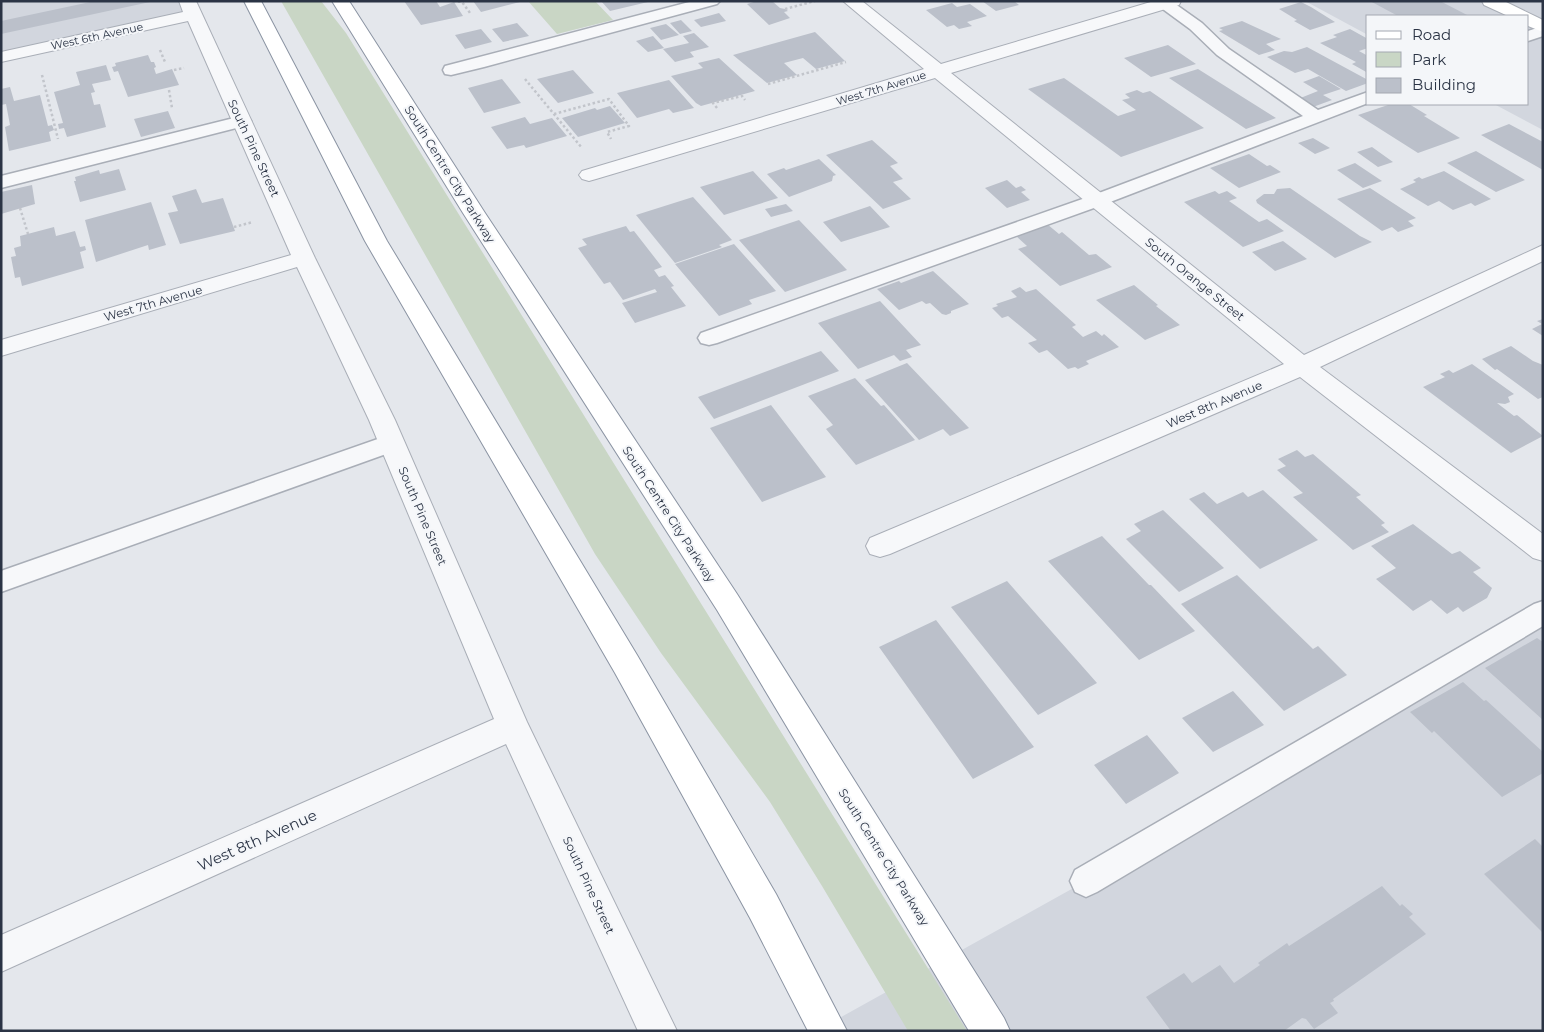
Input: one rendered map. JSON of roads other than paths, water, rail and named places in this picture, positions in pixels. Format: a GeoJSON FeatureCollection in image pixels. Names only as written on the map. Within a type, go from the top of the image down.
{"type":"FeatureCollection","features":[{"type":"Feature","properties":{"kind":"main road"},"geometry":{"type":"LineString","coordinates":[[252,1],[376,241],[626,664],[764,906],[828,1031]]}},
{"type":"Feature","properties":{"kind":"main road","name":"South Centre City Parkway"},"geometry":{"type":"LineString","coordinates":[[340,1],[474,213],[727,602],[992,1031]]}},
{"type":"Feature","properties":{"kind":"main road"},"geometry":{"type":"LineString","coordinates":[[1490,1],[1519,15]]}},
{"type":"Feature","properties":{"kind":"main road"},"geometry":{"type":"LineString","coordinates":[[1529,20],[1543,27]]}},
{"type":"Feature","properties":{"kind":"street","name":"South Orange Street"},"geometry":{"type":"LineString","coordinates":[[851,1],[1302,366],[1543,550]]}},
{"type":"Feature","properties":{"kind":"street","name":"West 7th Avenue"},"geometry":{"type":"LineString","coordinates":[[589,175],[1169,2]]}},
{"type":"Feature","properties":{"kind":"street","name":"West 6th Avenue"},"geometry":{"type":"LineString","coordinates":[[1,57],[36,50],[190,8]]}},
{"type":"Feature","properties":{"kind":"street","name":"South Pine Street"},"geometry":{"type":"LineString","coordinates":[[190,8],[304,258],[392,444],[513,726],[658,1031]]}},
{"type":"Feature","properties":{"kind":"street","name":"West 8th Avenue"},"geometry":{"type":"LineString","coordinates":[[880,546],[1302,366],[1543,252]]}},
{"type":"Feature","properties":{"kind":"street","name":"West 7th Avenue"},"geometry":{"type":"LineString","coordinates":[[1,348],[304,258]]}},
{"type":"Feature","properties":{"kind":"street","name":"West 8th Avenue"},"geometry":{"type":"LineString","coordinates":[[1,954],[513,726]]}},
{"type":"Feature","properties":{"kind":"lane"},"geometry":{"type":"LineString","coordinates":[[451,70],[515,55],[564,40],[712,1]]}},
{"type":"Feature","properties":{"kind":"lane"},"geometry":{"type":"LineString","coordinates":[[1169,2],[1223,52],[1317,117]]}},
{"type":"Feature","properties":{"kind":"lane"},"geometry":{"type":"LineString","coordinates":[[1529,36],[1543,31]]}},
{"type":"Feature","properties":{"kind":"lane"},"geometry":{"type":"LineString","coordinates":[[709,338],[1098,200],[1366,98]]}},
{"type":"Feature","properties":{"kind":"lane"},"geometry":{"type":"LineString","coordinates":[[1,182],[242,121]]}},
{"type":"Feature","properties":{"kind":"lane"},"geometry":{"type":"LineString","coordinates":[[1,582],[392,444]]}},
{"type":"Feature","properties":{"kind":"lane"},"geometry":{"type":"LineString","coordinates":[[1086,881],[1543,612]]}}]}
